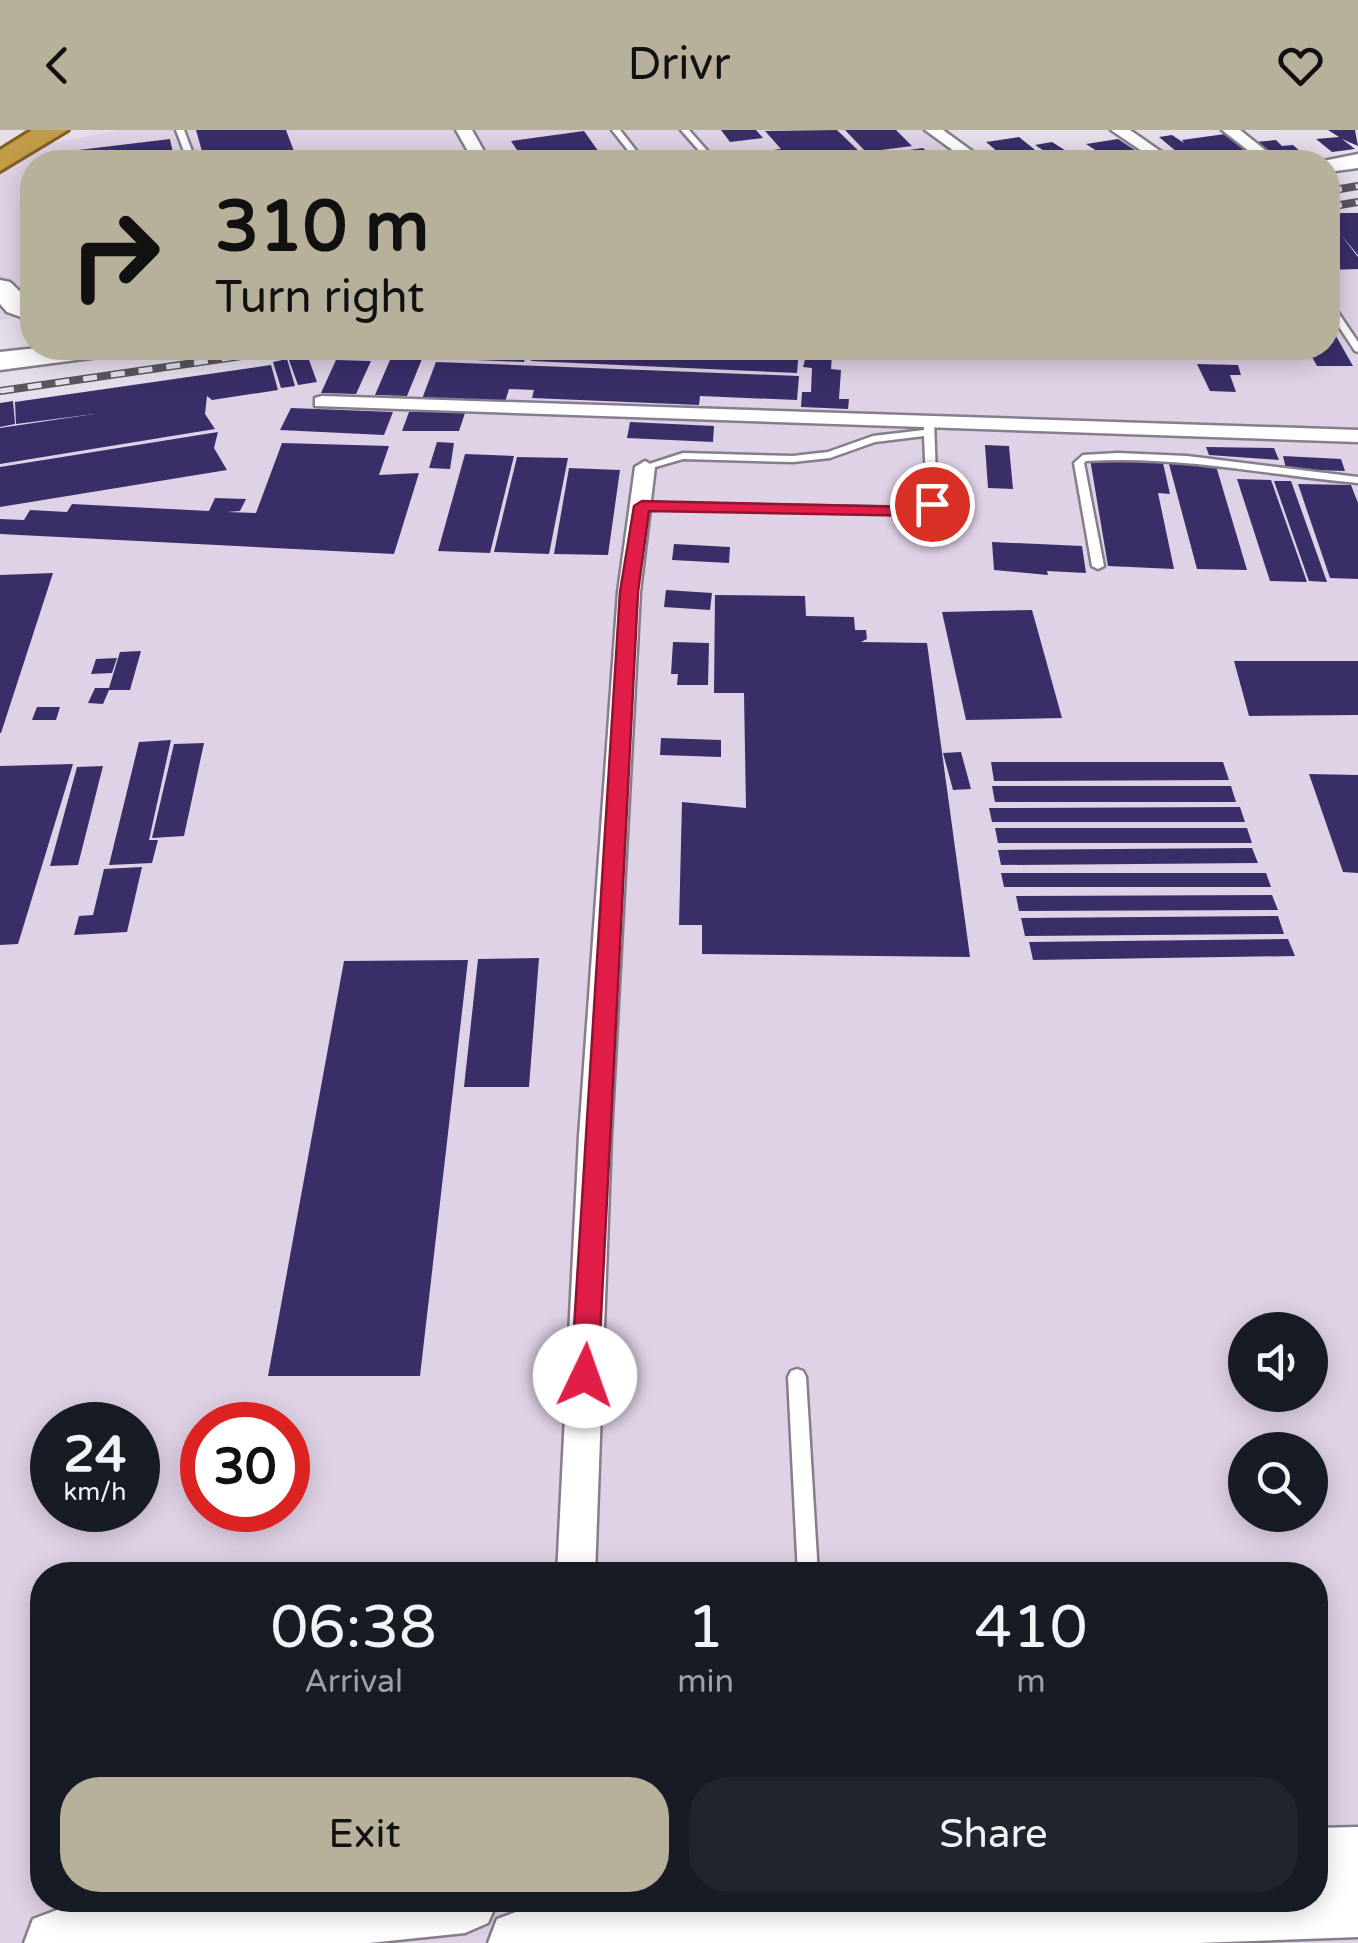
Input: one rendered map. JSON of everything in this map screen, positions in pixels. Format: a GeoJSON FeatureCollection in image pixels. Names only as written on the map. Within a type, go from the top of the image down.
{"type":"FeatureCollection","features":[{"type":"Feature","properties":{"kind":"highway"},"geometry":{"type":"LineString","coordinates":[[0,138],[32,130]]}},
{"type":"Feature","properties":{"kind":"highway"},"geometry":{"type":"LineString","coordinates":[[0,163],[28,142],[54,130]]}},
{"type":"Feature","properties":{"kind":"main road"},"geometry":{"type":"LineString","coordinates":[[0,288],[20,308]]}},
{"type":"Feature","properties":{"kind":"main road"},"geometry":{"type":"LineString","coordinates":[[1328,1860],[1358,1859]]}},
{"type":"Feature","properties":{"kind":"main road"},"geometry":{"type":"LineString","coordinates":[[1328,1906],[1358,1904]]}},
{"type":"Feature","properties":{"kind":"main road"},"geometry":{"type":"LineString","coordinates":[[58,1943],[351,1912]]}},
{"type":"Feature","properties":{"kind":"main road"},"geometry":{"type":"LineString","coordinates":[[547,1942],[859,1933],[1220,1912]]}},
{"type":"Feature","properties":{"kind":"street"},"geometry":{"type":"LineString","coordinates":[[933,130],[962,150]]}},
{"type":"Feature","properties":{"kind":"street"},"geometry":{"type":"LineString","coordinates":[[1119,130],[1150,150]]}},
{"type":"Feature","properties":{"kind":"street"},"geometry":{"type":"LineString","coordinates":[[1230,130],[1256,150]]}},
{"type":"Feature","properties":{"kind":"street"},"geometry":{"type":"LineString","coordinates":[[322,402],[928,427],[1358,436]]}},
{"type":"Feature","properties":{"kind":"street"},"geometry":{"type":"LineString","coordinates":[[577,1562],[595,1136],[629,592],[645,467]]}},
{"type":"Feature","properties":{"kind":"lane"},"geometry":{"type":"LineString","coordinates":[[616,130],[632,150]]}},
{"type":"Feature","properties":{"kind":"lane"},"geometry":{"type":"LineString","coordinates":[[685,130],[702,150]]}},
{"type":"Feature","properties":{"kind":"lane"},"geometry":{"type":"LineString","coordinates":[[1340,322],[1358,348]]}},
{"type":"Feature","properties":{"kind":"lane"},"geometry":{"type":"LineString","coordinates":[[642,506],[926,512],[932,504],[928,427],[873,438],[830,454],[794,459],[683,456],[645,467]]}},
{"type":"Feature","properties":{"kind":"lane"},"geometry":{"type":"LineString","coordinates":[[1098,566],[1079,463],[1083,458],[1233,462],[1296,476],[1358,480]]}},
{"type":"Feature","properties":{"kind":"lane"},"geometry":{"type":"LineString","coordinates":[[798,1377],[807,1562]]}},
{"type":"Feature","properties":{"kind":"shaded area"},"geometry":{"type":"Polygon","coordinates":[[[117,130],[936,130],[967,150],[20,150],[20,317],[0,320],[0,154],[117,130]]]}},
{"type":"Feature","properties":{"kind":"shaded area"},"geometry":{"type":"Polygon","coordinates":[[[1358,211],[1358,1943],[0,1943],[0,404],[300,360],[1340,360],[1340,213],[1358,211]]]}},
{"type":"Feature","properties":{"kind":"building"},"geometry":{"type":"Polygon","coordinates":[[[196,130],[286,130],[294,150],[202,150],[196,130]]]}},
{"type":"Feature","properties":{"kind":"building"},"geometry":{"type":"Polygon","coordinates":[[[721,130],[756,130],[763,138],[730,142],[721,130]]]}},
{"type":"Feature","properties":{"kind":"building"},"geometry":{"type":"Polygon","coordinates":[[[837,130],[858,150],[773,150],[781,149],[765,131],[837,130]]]}},
{"type":"Feature","properties":{"kind":"building"},"geometry":{"type":"Polygon","coordinates":[[[845,130],[896,130],[912,146],[881,150],[864,150],[845,130]]]}},
{"type":"Feature","properties":{"kind":"building"},"geometry":{"type":"Polygon","coordinates":[[[1328,130],[1355,130],[1358,146],[1342,139],[1355,149],[1330,150],[1316,139],[1339,137],[1328,130]]]}},
{"type":"Feature","properties":{"kind":"building"},"geometry":{"type":"Polygon","coordinates":[[[584,131],[597,150],[517,150],[511,141],[584,131]]]}},
{"type":"Feature","properties":{"kind":"building"},"geometry":{"type":"Polygon","coordinates":[[[1225,134],[1248,150],[1175,150],[1159,137],[1172,135],[1184,143],[1182,140],[1225,134]]]}},
{"type":"Feature","properties":{"kind":"building"},"geometry":{"type":"Polygon","coordinates":[[[1019,137],[1035,150],[996,150],[986,142],[1019,137]]]}},
{"type":"Feature","properties":{"kind":"building"},"geometry":{"type":"Polygon","coordinates":[[[170,139],[172,150],[79,150],[170,139]]]}},
{"type":"Feature","properties":{"kind":"building"},"geometry":{"type":"Polygon","coordinates":[[[1118,139],[1135,150],[1095,150],[1086,144],[1118,139]]]}},
{"type":"Feature","properties":{"kind":"building"},"geometry":{"type":"Polygon","coordinates":[[[1276,140],[1282,146],[1293,145],[1299,150],[1263,150],[1255,142],[1276,140]]]}},
{"type":"Feature","properties":{"kind":"building"},"geometry":{"type":"Polygon","coordinates":[[[1052,142],[1065,150],[1043,150],[1035,145],[1052,142]]]}},
{"type":"Feature","properties":{"kind":"building"},"geometry":{"type":"Polygon","coordinates":[[[1340,213],[1358,213],[1358,255],[1341,235],[1358,257],[1358,269],[1340,270],[1340,213]]]}},
{"type":"Feature","properties":{"kind":"building"},"geometry":{"type":"Polygon","coordinates":[[[1340,343],[1353,366],[1317,366],[1314,360],[1340,360],[1340,343]]]}},
{"type":"Feature","properties":{"kind":"building"},"geometry":{"type":"Polygon","coordinates":[[[287,360],[295,386],[281,388],[273,362],[287,360]]]}},
{"type":"Feature","properties":{"kind":"building"},"geometry":{"type":"Polygon","coordinates":[[[289,360],[309,360],[317,382],[298,385],[289,360]]]}},
{"type":"Feature","properties":{"kind":"building"},"geometry":{"type":"Polygon","coordinates":[[[336,360],[371,361],[356,394],[321,393],[336,360]]]}},
{"type":"Feature","properties":{"kind":"building"},"geometry":{"type":"Polygon","coordinates":[[[390,360],[422,360],[407,396],[375,395],[390,360]]]}},
{"type":"Feature","properties":{"kind":"building"},"geometry":{"type":"Polygon","coordinates":[[[531,360],[798,360],[797,373],[531,360]]]}},
{"type":"Feature","properties":{"kind":"building"},"geometry":{"type":"Polygon","coordinates":[[[805,360],[832,360],[831,369],[841,370],[839,399],[849,399],[848,409],[801,407],[802,392],[811,392],[812,368],[803,367],[805,360]]]}},
{"type":"Feature","properties":{"kind":"building"},"geometry":{"type":"Polygon","coordinates":[[[436,362],[799,376],[797,400],[700,396],[699,405],[532,398],[534,390],[509,389],[505,402],[422,399],[436,362]]]}},
{"type":"Feature","properties":{"kind":"building"},"geometry":{"type":"Polygon","coordinates":[[[1197,364],[1238,365],[1241,375],[1230,375],[1236,392],[1210,391],[1197,364]]]}},
{"type":"Feature","properties":{"kind":"building"},"geometry":{"type":"Polygon","coordinates":[[[271,365],[278,390],[212,400],[207,396],[205,414],[215,429],[0,464],[0,428],[94,414],[16,424],[15,402],[271,365]]]}},
{"type":"Feature","properties":{"kind":"building"},"geometry":{"type":"Polygon","coordinates":[[[13,401],[15,424],[0,427],[0,403],[13,401]]]}},
{"type":"Feature","properties":{"kind":"building"},"geometry":{"type":"Polygon","coordinates":[[[291,408],[393,412],[384,435],[280,430],[291,408]]]}},
{"type":"Feature","properties":{"kind":"building"},"geometry":{"type":"Polygon","coordinates":[[[429,408],[466,410],[459,431],[402,431],[409,412],[427,412],[429,408]]]}},
{"type":"Feature","properties":{"kind":"building"},"geometry":{"type":"Polygon","coordinates":[[[630,422],[714,426],[713,442],[627,438],[630,422]]]}},
{"type":"Feature","properties":{"kind":"building"},"geometry":{"type":"Polygon","coordinates":[[[218,432],[214,448],[227,470],[0,507],[0,467],[218,432]]]}},
{"type":"Feature","properties":{"kind":"building"},"geometry":{"type":"Polygon","coordinates":[[[437,442],[454,443],[450,469],[429,468],[437,442]]]}},
{"type":"Feature","properties":{"kind":"building"},"geometry":{"type":"Polygon","coordinates":[[[282,443],[389,446],[379,475],[419,473],[394,554],[0,534],[0,519],[24,520],[30,510],[67,512],[72,504],[209,511],[215,498],[246,499],[240,511],[227,512],[256,513],[282,443]]]}},
{"type":"Feature","properties":{"kind":"building"},"geometry":{"type":"Polygon","coordinates":[[[985,445],[1009,446],[1013,489],[988,488],[985,445]]]}},
{"type":"Feature","properties":{"kind":"building"},"geometry":{"type":"Polygon","coordinates":[[[1206,447],[1274,448],[1279,460],[1209,455],[1206,447]]]}},
{"type":"Feature","properties":{"kind":"building"},"geometry":{"type":"Polygon","coordinates":[[[465,454],[514,456],[490,553],[438,551],[465,454]]]}},
{"type":"Feature","properties":{"kind":"building"},"geometry":{"type":"Polygon","coordinates":[[[1283,456],[1341,459],[1345,471],[1286,469],[1283,456]]]}},
{"type":"Feature","properties":{"kind":"building"},"geometry":{"type":"Polygon","coordinates":[[[517,457],[568,458],[549,554],[494,552],[517,457]]]}},
{"type":"Feature","properties":{"kind":"building"},"geometry":{"type":"Polygon","coordinates":[[[1090,459],[1163,463],[1170,494],[1158,493],[1174,569],[1108,566],[1090,459]]]}},
{"type":"Feature","properties":{"kind":"building"},"geometry":{"type":"Polygon","coordinates":[[[1169,464],[1216,466],[1247,570],[1197,569],[1169,464]]]}},
{"type":"Feature","properties":{"kind":"building"},"geometry":{"type":"Polygon","coordinates":[[[569,468],[620,470],[608,555],[554,554],[569,468]]]}},
{"type":"Feature","properties":{"kind":"building"},"geometry":{"type":"Polygon","coordinates":[[[1237,479],[1271,480],[1307,582],[1270,581],[1237,479]]]}},
{"type":"Feature","properties":{"kind":"building"},"geometry":{"type":"Polygon","coordinates":[[[1274,481],[1291,481],[1327,582],[1309,581],[1274,481]]]}},
{"type":"Feature","properties":{"kind":"building"},"geometry":{"type":"Polygon","coordinates":[[[1298,484],[1351,485],[1358,503],[1358,579],[1330,578],[1298,484]]]}},
{"type":"Feature","properties":{"kind":"building"},"geometry":{"type":"Polygon","coordinates":[[[992,542],[1082,546],[1086,573],[1047,571],[1048,575],[994,570],[992,542]]]}},
{"type":"Feature","properties":{"kind":"building"},"geometry":{"type":"Polygon","coordinates":[[[674,544],[730,547],[729,563],[672,560],[674,544]]]}},
{"type":"Feature","properties":{"kind":"building"},"geometry":{"type":"Polygon","coordinates":[[[53,573],[1,733],[0,733],[0,575],[53,573]]]}},
{"type":"Feature","properties":{"kind":"building"},"geometry":{"type":"Polygon","coordinates":[[[666,590],[712,593],[710,610],[664,607],[666,590]]]}},
{"type":"Feature","properties":{"kind":"building"},"geometry":{"type":"Polygon","coordinates":[[[715,595],[805,596],[806,616],[854,617],[855,630],[866,630],[867,639],[861,642],[927,643],[970,957],[702,954],[702,925],[679,925],[682,802],[746,808],[744,693],[714,693],[715,595]]]}},
{"type":"Feature","properties":{"kind":"building"},"geometry":{"type":"Polygon","coordinates":[[[1032,610],[1062,718],[966,720],[942,612],[1032,610]]]}},
{"type":"Feature","properties":{"kind":"building"},"geometry":{"type":"Polygon","coordinates":[[[673,642],[709,643],[708,685],[677,685],[678,674],[671,674],[673,642]]]}},
{"type":"Feature","properties":{"kind":"building"},"geometry":{"type":"Polygon","coordinates":[[[141,651],[130,690],[109,690],[103,704],[88,703],[95,688],[109,688],[120,652],[141,651]]]}},
{"type":"Feature","properties":{"kind":"building"},"geometry":{"type":"Polygon","coordinates":[[[117,658],[112,673],[91,674],[96,659],[117,658]]]}},
{"type":"Feature","properties":{"kind":"building"},"geometry":{"type":"Polygon","coordinates":[[[1234,661],[1358,661],[1358,715],[1249,716],[1234,661]]]}},
{"type":"Feature","properties":{"kind":"building"},"geometry":{"type":"Polygon","coordinates":[[[37,707],[60,707],[56,720],[32,720],[37,707]]]}},
{"type":"Feature","properties":{"kind":"building"},"geometry":{"type":"Polygon","coordinates":[[[661,738],[721,740],[721,757],[660,755],[661,738]]]}},
{"type":"Feature","properties":{"kind":"building"},"geometry":{"type":"Polygon","coordinates":[[[171,740],[149,840],[158,840],[152,863],[109,865],[139,742],[171,740]]]}},
{"type":"Feature","properties":{"kind":"building"},"geometry":{"type":"Polygon","coordinates":[[[204,743],[184,836],[152,838],[174,744],[204,743]]]}},
{"type":"Feature","properties":{"kind":"building"},"geometry":{"type":"Polygon","coordinates":[[[961,752],[971,789],[953,790],[943,753],[961,752]]]}},
{"type":"Feature","properties":{"kind":"building"},"geometry":{"type":"Polygon","coordinates":[[[991,762],[1223,762],[1229,780],[994,781],[991,762]]]}},
{"type":"Feature","properties":{"kind":"building"},"geometry":{"type":"Polygon","coordinates":[[[73,764],[18,944],[0,945],[0,766],[73,764]]]}},
{"type":"Feature","properties":{"kind":"building"},"geometry":{"type":"Polygon","coordinates":[[[103,766],[78,865],[50,866],[77,767],[103,766]]]}},
{"type":"Feature","properties":{"kind":"building"},"geometry":{"type":"Polygon","coordinates":[[[1309,774],[1358,775],[1358,873],[1343,872],[1309,774]]]}},
{"type":"Feature","properties":{"kind":"building"},"geometry":{"type":"Polygon","coordinates":[[[992,786],[1231,786],[1236,802],[995,802],[992,786]]]}},
{"type":"Feature","properties":{"kind":"building"},"geometry":{"type":"Polygon","coordinates":[[[1240,807],[1245,822],[992,822],[989,808],[1240,807]]]}},
{"type":"Feature","properties":{"kind":"building"},"geometry":{"type":"Polygon","coordinates":[[[995,828],[1247,828],[1252,843],[998,843],[995,828]]]}},
{"type":"Feature","properties":{"kind":"building"},"geometry":{"type":"Polygon","coordinates":[[[1252,848],[1258,863],[1001,865],[998,850],[1252,848]]]}},
{"type":"Feature","properties":{"kind":"building"},"geometry":{"type":"Polygon","coordinates":[[[142,867],[127,932],[74,935],[79,916],[93,915],[104,869],[142,867]]]}},
{"type":"Feature","properties":{"kind":"building"},"geometry":{"type":"Polygon","coordinates":[[[1001,873],[1266,873],[1271,887],[1004,887],[1001,873]]]}},
{"type":"Feature","properties":{"kind":"building"},"geometry":{"type":"Polygon","coordinates":[[[1272,895],[1278,910],[1019,911],[1016,896],[1272,895]]]}},
{"type":"Feature","properties":{"kind":"building"},"geometry":{"type":"Polygon","coordinates":[[[1278,916],[1284,934],[1025,936],[1021,918],[1278,916]]]}},
{"type":"Feature","properties":{"kind":"building"},"geometry":{"type":"Polygon","coordinates":[[[1288,939],[1295,956],[1033,960],[1029,942],[1288,939]]]}},
{"type":"Feature","properties":{"kind":"building"},"geometry":{"type":"Polygon","coordinates":[[[539,958],[529,1087],[464,1087],[478,959],[539,958]]]}},
{"type":"Feature","properties":{"kind":"building"},"geometry":{"type":"Polygon","coordinates":[[[468,960],[420,1376],[268,1376],[344,961],[468,960]]]}},
{"type":"Feature","properties":{"kind":"railway"},"geometry":{"type":"LineString","coordinates":[[1340,189],[1358,186]]}},
{"type":"Feature","properties":{"kind":"railway"},"geometry":{"type":"LineString","coordinates":[[1340,205],[1358,202]]}},
{"type":"Feature","properties":{"kind":"railway"},"geometry":{"type":"LineString","coordinates":[[0,391],[215,360]]}},
{"type":"Feature","properties":{"kind":"route"},"geometry":{"type":"LineString","coordinates":[[585,1376],[595,1136],[629,592],[642,506],[926,512],[932,504]]}}]}
